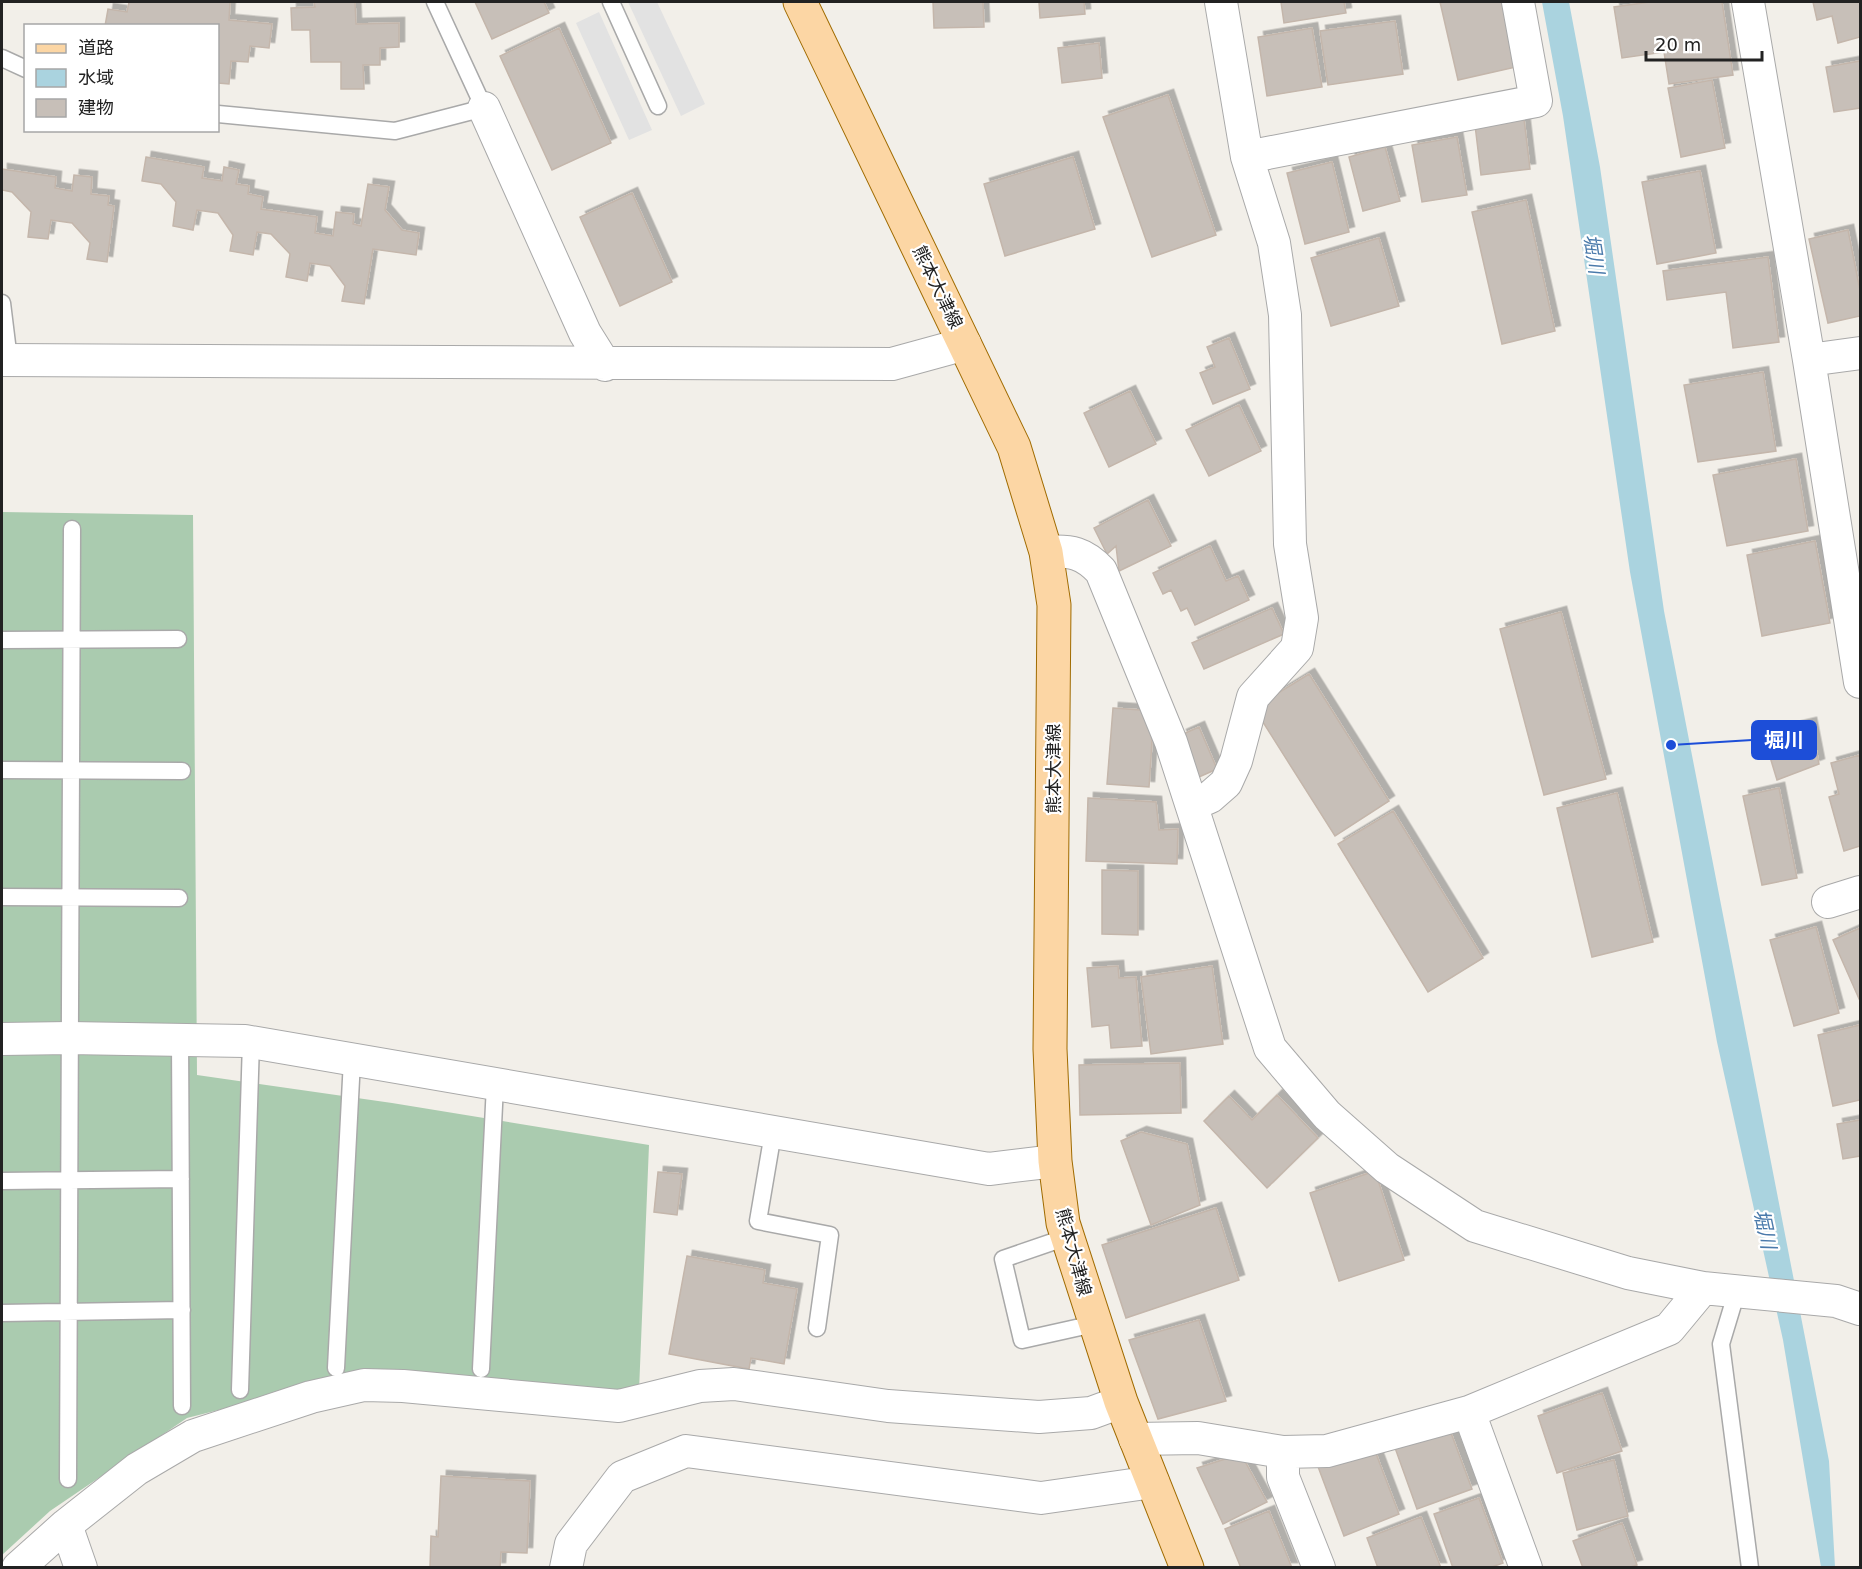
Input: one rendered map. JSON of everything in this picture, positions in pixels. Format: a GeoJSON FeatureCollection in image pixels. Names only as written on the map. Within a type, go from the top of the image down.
{"type":"FeatureCollection","features":[{"type":"Feature","properties":{"kind":"main road","name":"熊本大津線"},"geometry":{"type":"LineString","coordinates":[[800,2],[1014,447],[1046,552],[1054,605],[1050,1049],[1055,1161],[1067,1237],[1094,1324],[1121,1402],[1186,1568]]}},
{"type":"Feature","properties":{"kind":"street"},"geometry":{"type":"LineString","coordinates":[[1191,805],[1210,797],[1226,783],[1236,761],[1253,697],[1297,648],[1302,618],[1290,544],[1285,315],[1274,243],[1247,157],[1221,2]]}},
{"type":"Feature","properties":{"kind":"street"},"geometry":{"type":"LineString","coordinates":[[1247,157],[1536,101],[1518,2]]}},
{"type":"Feature","properties":{"kind":"street"},"geometry":{"type":"LineString","coordinates":[[1748,2],[1809,360],[1860,682]]}},
{"type":"Feature","properties":{"kind":"street"},"geometry":{"type":"LineString","coordinates":[[484,108],[585,333],[605,365]]}},
{"type":"Feature","properties":{"kind":"street"},"geometry":{"type":"LineString","coordinates":[[5,360],[605,365],[892,364],[965,344]]}},
{"type":"Feature","properties":{"kind":"street"},"geometry":{"type":"LineString","coordinates":[[1809,360],[1860,353]]}},
{"type":"Feature","properties":{"kind":"street"},"geometry":{"type":"LineString","coordinates":[[1046,552],[1068,550],[1078,553],[1101,571],[1171,742],[1270,1048],[1327,1115],[1387,1168],[1476,1226],[1628,1273],[1703,1288],[1824,1300],[1860,1309]]}},
{"type":"Feature","properties":{"kind":"street"},"geometry":{"type":"LineString","coordinates":[[1828,902],[1860,892]]}},
{"type":"Feature","properties":{"kind":"street"},"geometry":{"type":"LineString","coordinates":[[2,1039],[69,1038],[251,1042],[989,1169],[1055,1161]]}},
{"type":"Feature","properties":{"kind":"street"},"geometry":{"type":"LineString","coordinates":[[1136,1439],[1198,1438],[1284,1452],[1327,1451],[1469,1412],[1669,1329],[1703,1288]]}},
{"type":"Feature","properties":{"kind":"street"},"geometry":{"type":"LineString","coordinates":[[18,1568],[66,1525],[137,1469],[193,1436],[311,1397],[364,1385],[403,1386],[619,1406],[700,1386],[734,1383],[888,1406],[1039,1417],[1091,1413],[1121,1402]]}},
{"type":"Feature","properties":{"kind":"street"},"geometry":{"type":"LineString","coordinates":[[1469,1412],[1526,1568]]}},
{"type":"Feature","properties":{"kind":"street"},"geometry":{"type":"LineString","coordinates":[[566,1568],[571,1544],[622,1477],[686,1451],[1041,1498],[1153,1482]]}},
{"type":"Feature","properties":{"kind":"street"},"geometry":{"type":"LineString","coordinates":[[1284,1452],[1283,1477],[1319,1568]]}},
{"type":"Feature","properties":{"kind":"street"},"geometry":{"type":"LineString","coordinates":[[66,1525],[81,1568]]}},
{"type":"Feature","properties":{"kind":"lane"},"geometry":{"type":"LineString","coordinates":[[219,114],[395,131],[484,108],[435,2]]}},
{"type":"Feature","properties":{"kind":"lane"},"geometry":{"type":"LineString","coordinates":[[611,2],[658,106]]}},
{"type":"Feature","properties":{"kind":"lane"},"geometry":{"type":"LineString","coordinates":[[2,58],[24,68]]}},
{"type":"Feature","properties":{"kind":"lane"},"geometry":{"type":"LineString","coordinates":[[2,303],[5,360]]}},
{"type":"Feature","properties":{"kind":"lane"},"geometry":{"type":"LineString","coordinates":[[68,1479],[72,529]]}},
{"type":"Feature","properties":{"kind":"lane"},"geometry":{"type":"LineString","coordinates":[[2,640],[178,639]]}},
{"type":"Feature","properties":{"kind":"lane"},"geometry":{"type":"LineString","coordinates":[[2,770],[182,771]]}},
{"type":"Feature","properties":{"kind":"lane"},"geometry":{"type":"LineString","coordinates":[[2,897],[179,898]]}},
{"type":"Feature","properties":{"kind":"lane"},"geometry":{"type":"LineString","coordinates":[[180,1040],[182,1406]]}},
{"type":"Feature","properties":{"kind":"lane"},"geometry":{"type":"LineString","coordinates":[[240,1390],[251,1042]]}},
{"type":"Feature","properties":{"kind":"lane"},"geometry":{"type":"LineString","coordinates":[[336,1368],[352,1060]]}},
{"type":"Feature","properties":{"kind":"lane"},"geometry":{"type":"LineString","coordinates":[[481,1369],[495,1085]]}},
{"type":"Feature","properties":{"kind":"lane"},"geometry":{"type":"LineString","coordinates":[[773,1133],[758,1221],[830,1235],[817,1328]]}},
{"type":"Feature","properties":{"kind":"lane"},"geometry":{"type":"LineString","coordinates":[[2,1181],[181,1179]]}},
{"type":"Feature","properties":{"kind":"lane"},"geometry":{"type":"LineString","coordinates":[[1067,1237],[1003,1259],[1022,1340],[1094,1324]]}},
{"type":"Feature","properties":{"kind":"lane"},"geometry":{"type":"LineString","coordinates":[[1747,1292],[1721,1344],[1750,1568]]}},
{"type":"Feature","properties":{"kind":"lane"},"geometry":{"type":"LineString","coordinates":[[2,1313],[182,1310]]}},
{"type":"Feature","properties":{"kind":"green space"},"geometry":{"type":"Polygon","coordinates":[[[2,512],[193,515],[197,1075],[392,1103],[649,1145],[639,1391],[369,1372],[187,1418],[50,1511],[2,1555],[2,512]]]}},
{"type":"Feature","properties":{"kind":"shaded area"},"geometry":{"type":"Polygon","coordinates":[[[628,2],[657,2],[705,104],[681,116],[628,2]]]}},
{"type":"Feature","properties":{"kind":"shaded area"},"geometry":{"type":"Polygon","coordinates":[[[599,12],[652,130],[629,140],[576,23],[599,12]]]}},
{"type":"Feature","properties":{"kind":"water"},"geometry":{"type":"Polygon","coordinates":[[[1542,2],[1569,2],[1600,167],[1664,611],[1829,1461],[1835,1567],[1821,1567],[1783,1340],[1717,1042],[1630,572],[1563,116],[1542,2]]]}},
{"type":"Feature","properties":{"kind":"building"},"geometry":{"type":"Polygon","coordinates":[[[129,2],[230,2],[229,20],[272,24],[269,48],[250,46],[248,62],[231,61],[229,84],[219,83],[219,24],[105,24],[108,9],[127,12],[129,2]]]}},
{"type":"Feature","properties":{"kind":"building"},"geometry":{"type":"Polygon","coordinates":[[[314,2],[355,2],[356,24],[399,23],[399,47],[380,48],[380,65],[363,65],[364,89],[341,89],[341,62],[311,62],[310,30],[292,30],[291,8],[315,7],[314,2]]]}},
{"type":"Feature","properties":{"kind":"building"},"geometry":{"type":"Polygon","coordinates":[[[475,2],[544,2],[549,13],[492,39],[475,2]]]}},
{"type":"Feature","properties":{"kind":"building"},"geometry":{"type":"Polygon","coordinates":[[[933,2],[983,2],[984,27],[934,28],[933,2]]]}},
{"type":"Feature","properties":{"kind":"building"},"geometry":{"type":"Polygon","coordinates":[[[1039,2],[1084,2],[1085,14],[1040,18],[1039,2]]]}},
{"type":"Feature","properties":{"kind":"building"},"geometry":{"type":"Polygon","coordinates":[[[1281,2],[1344,2],[1346,13],[1284,23],[1281,2]]]}},
{"type":"Feature","properties":{"kind":"building"},"geometry":{"type":"Polygon","coordinates":[[[1440,2],[1502,2],[1516,67],[1458,80],[1440,2]]]}},
{"type":"Feature","properties":{"kind":"building"},"geometry":{"type":"Polygon","coordinates":[[[1650,2],[1722,2],[1733,75],[1669,84],[1664,52],[1622,58],[1614,7],[1650,2]]]}},
{"type":"Feature","properties":{"kind":"building"},"geometry":{"type":"Polygon","coordinates":[[[1813,2],[1860,2],[1860,37],[1838,43],[1832,16],[1817,20],[1813,2]]]}},
{"type":"Feature","properties":{"kind":"building"},"geometry":{"type":"Polygon","coordinates":[[[1395,21],[1403,74],[1328,85],[1320,31],[1395,21]]]}},
{"type":"Feature","properties":{"kind":"building"},"geometry":{"type":"Polygon","coordinates":[[[559,28],[611,143],[552,170],[500,56],[559,28]]]}},
{"type":"Feature","properties":{"kind":"building"},"geometry":{"type":"Polygon","coordinates":[[[1312,28],[1322,87],[1267,96],[1258,37],[1312,28]]]}},
{"type":"Feature","properties":{"kind":"building"},"geometry":{"type":"Polygon","coordinates":[[[1099,43],[1102,78],[1062,83],[1058,48],[1099,43]]]}},
{"type":"Feature","properties":{"kind":"building"},"geometry":{"type":"Polygon","coordinates":[[[1860,61],[1860,108],[1834,112],[1826,67],[1860,61]]]}},
{"type":"Feature","properties":{"kind":"building"},"geometry":{"type":"Polygon","coordinates":[[[1712,80],[1725,148],[1681,157],[1668,88],[1712,80]]]}},
{"type":"Feature","properties":{"kind":"building"},"geometry":{"type":"Polygon","coordinates":[[[1168,95],[1216,235],[1152,257],[1103,117],[1168,95]]]}},
{"type":"Feature","properties":{"kind":"building"},"geometry":{"type":"Polygon","coordinates":[[[1524,119],[1530,169],[1481,175],[1475,125],[1524,119]]]}},
{"type":"Feature","properties":{"kind":"building"},"geometry":{"type":"Polygon","coordinates":[[[1457,137],[1467,195],[1422,202],[1412,145],[1457,137]]]}},
{"type":"Feature","properties":{"kind":"building"},"geometry":{"type":"Polygon","coordinates":[[[1385,147],[1400,201],[1363,211],[1349,157],[1385,147]]]}},
{"type":"Feature","properties":{"kind":"building"},"geometry":{"type":"Polygon","coordinates":[[[146,157],[204,167],[202,178],[222,181],[224,167],[239,170],[236,184],[249,186],[248,194],[263,197],[261,209],[317,217],[315,233],[333,236],[336,212],[354,214],[353,224],[361,226],[368,184],[389,187],[385,210],[402,230],[419,233],[416,255],[373,249],[364,304],[342,301],[345,286],[330,266],[310,263],[307,281],[286,277],[290,254],[271,234],[257,232],[253,255],[230,251],[233,235],[218,213],[197,210],[193,230],[173,226],[176,202],[161,184],[142,181],[146,157]]]}},
{"type":"Feature","properties":{"kind":"building"},"geometry":{"type":"Polygon","coordinates":[[[1073,157],[1095,229],[1005,256],[984,184],[1073,157]]]}},
{"type":"Feature","properties":{"kind":"building"},"geometry":{"type":"Polygon","coordinates":[[[1332,162],[1349,232],[1305,244],[1287,173],[1332,162]]]}},
{"type":"Feature","properties":{"kind":"building"},"geometry":{"type":"Polygon","coordinates":[[[2,169],[56,177],[55,188],[72,191],[74,175],[92,177],[91,194],[109,196],[108,205],[114,206],[107,262],[87,259],[90,243],[72,223],[51,220],[48,239],[28,237],[31,212],[12,192],[2,190],[2,169]]]}},
{"type":"Feature","properties":{"kind":"building"},"geometry":{"type":"Polygon","coordinates":[[[1700,171],[1716,253],[1657,264],[1642,182],[1700,171]]]}},
{"type":"Feature","properties":{"kind":"building"},"geometry":{"type":"Polygon","coordinates":[[[632,193],[672,282],[620,306],[580,217],[632,193]]]}},
{"type":"Feature","properties":{"kind":"building"},"geometry":{"type":"Polygon","coordinates":[[[1526,200],[1555,331],[1502,344],[1472,212],[1526,200]]]}},
{"type":"Feature","properties":{"kind":"building"},"geometry":{"type":"Polygon","coordinates":[[[1848,230],[1860,290],[1860,316],[1828,323],[1809,239],[1848,230]]]}},
{"type":"Feature","properties":{"kind":"building"},"geometry":{"type":"Polygon","coordinates":[[[1379,238],[1399,306],[1331,326],[1311,258],[1379,238]]]}},
{"type":"Feature","properties":{"kind":"building"},"geometry":{"type":"Polygon","coordinates":[[[1768,257],[1779,342],[1733,348],[1726,292],[1667,300],[1663,271],[1768,257]]]}},
{"type":"Feature","properties":{"kind":"building"},"geometry":{"type":"Polygon","coordinates":[[[1229,338],[1250,389],[1213,404],[1200,373],[1215,367],[1207,347],[1229,338]]]}},
{"type":"Feature","properties":{"kind":"building"},"geometry":{"type":"Polygon","coordinates":[[[1763,372],[1776,451],[1698,462],[1684,385],[1763,372]]]}},
{"type":"Feature","properties":{"kind":"building"},"geometry":{"type":"Polygon","coordinates":[[[1130,391],[1156,444],[1109,467],[1084,413],[1130,391]]]}},
{"type":"Feature","properties":{"kind":"building"},"geometry":{"type":"Polygon","coordinates":[[[1239,405],[1261,451],[1209,476],[1186,430],[1239,405]]]}},
{"type":"Feature","properties":{"kind":"building"},"geometry":{"type":"Polygon","coordinates":[[[1796,459],[1808,531],[1727,546],[1713,475],[1796,459]]]}},
{"type":"Feature","properties":{"kind":"building"},"geometry":{"type":"Polygon","coordinates":[[[1148,500],[1171,546],[1119,571],[1116,546],[1107,554],[1094,528],[1148,500]]]}},
{"type":"Feature","properties":{"kind":"building"},"geometry":{"type":"Polygon","coordinates":[[[1815,541],[1830,623],[1762,636],[1747,555],[1815,541]]]}},
{"type":"Feature","properties":{"kind":"building"},"geometry":{"type":"Polygon","coordinates":[[[1210,546],[1226,581],[1238,576],[1249,600],[1195,625],[1187,608],[1181,611],[1171,590],[1163,594],[1153,573],[1210,546]]]}},
{"type":"Feature","properties":{"kind":"building"},"geometry":{"type":"Polygon","coordinates":[[[1272,608],[1284,634],[1204,669],[1192,643],[1272,608]]]}},
{"type":"Feature","properties":{"kind":"building"},"geometry":{"type":"Polygon","coordinates":[[[1561,612],[1606,779],[1544,795],[1500,629],[1561,612]]]}},
{"type":"Feature","properties":{"kind":"building"},"geometry":{"type":"Polygon","coordinates":[[[1309,674],[1389,801],[1335,836],[1254,708],[1309,674]]]}},
{"type":"Feature","properties":{"kind":"building"},"geometry":{"type":"Polygon","coordinates":[[[1113,708],[1154,711],[1149,787],[1107,784],[1113,708]]]}},
{"type":"Feature","properties":{"kind":"building"},"geometry":{"type":"Polygon","coordinates":[[[1811,723],[1819,764],[1777,780],[1763,734],[1811,723]]]}},
{"type":"Feature","properties":{"kind":"building"},"geometry":{"type":"Polygon","coordinates":[[[1199,727],[1217,769],[1199,777],[1181,735],[1199,727]]]}},
{"type":"Feature","properties":{"kind":"building"},"geometry":{"type":"Polygon","coordinates":[[[1860,755],[1860,846],[1844,851],[1829,797],[1839,794],[1831,763],[1860,755]]]}},
{"type":"Feature","properties":{"kind":"building"},"geometry":{"type":"Polygon","coordinates":[[[1779,788],[1797,878],[1762,885],[1743,796],[1779,788]]]}},
{"type":"Feature","properties":{"kind":"building"},"geometry":{"type":"Polygon","coordinates":[[[1617,793],[1653,942],[1592,957],[1557,808],[1617,793]]]}},
{"type":"Feature","properties":{"kind":"building"},"geometry":{"type":"Polygon","coordinates":[[[1088,798],[1156,802],[1159,830],[1178,829],[1177,864],[1086,861],[1088,798]]]}},
{"type":"Feature","properties":{"kind":"building"},"geometry":{"type":"Polygon","coordinates":[[[1393,811],[1483,958],[1428,992],[1338,844],[1393,811]]]}},
{"type":"Feature","properties":{"kind":"building"},"geometry":{"type":"Polygon","coordinates":[[[1102,870],[1138,871],[1138,935],[1102,934],[1102,870]]]}},
{"type":"Feature","properties":{"kind":"building"},"geometry":{"type":"Polygon","coordinates":[[[1816,927],[1839,1013],[1794,1026],[1770,940],[1816,927]]]}},
{"type":"Feature","properties":{"kind":"building"},"geometry":{"type":"Polygon","coordinates":[[[1860,928],[1860,1001],[1833,940],[1860,928]]]}},
{"type":"Feature","properties":{"kind":"building"},"geometry":{"type":"Polygon","coordinates":[[[1118,966],[1119,978],[1136,977],[1142,1046],[1111,1048],[1109,1025],[1092,1027],[1087,968],[1118,966]]]}},
{"type":"Feature","properties":{"kind":"building"},"geometry":{"type":"Polygon","coordinates":[[[1212,966],[1223,1044],[1151,1054],[1141,977],[1212,966]]]}},
{"type":"Feature","properties":{"kind":"building"},"geometry":{"type":"Polygon","coordinates":[[[1860,1025],[1860,1100],[1833,1106],[1818,1035],[1860,1025]]]}},
{"type":"Feature","properties":{"kind":"building"},"geometry":{"type":"Polygon","coordinates":[[[1180,1063],[1181,1113],[1080,1115],[1079,1065],[1180,1063]]]}},
{"type":"Feature","properties":{"kind":"building"},"geometry":{"type":"Polygon","coordinates":[[[1277,1095],[1318,1138],[1267,1188],[1204,1121],[1229,1096],[1252,1120],[1277,1095]]]}},
{"type":"Feature","properties":{"kind":"building"},"geometry":{"type":"Polygon","coordinates":[[[1860,1120],[1860,1156],[1843,1159],[1837,1124],[1860,1120]]]}},
{"type":"Feature","properties":{"kind":"building"},"geometry":{"type":"Polygon","coordinates":[[[1141,1132],[1187,1144],[1200,1205],[1151,1225],[1121,1141],[1141,1132]]]}},
{"type":"Feature","properties":{"kind":"building"},"geometry":{"type":"Polygon","coordinates":[[[1375,1171],[1404,1260],[1339,1281],[1310,1193],[1375,1171]]]}},
{"type":"Feature","properties":{"kind":"building"},"geometry":{"type":"Polygon","coordinates":[[[658,1172],[682,1174],[677,1215],[654,1212],[658,1172]]]}},
{"type":"Feature","properties":{"kind":"building"},"geometry":{"type":"Polygon","coordinates":[[[1216,1208],[1239,1280],[1126,1318],[1102,1245],[1216,1208]]]}},
{"type":"Feature","properties":{"kind":"building"},"geometry":{"type":"Polygon","coordinates":[[[687,1256],[765,1270],[763,1283],[797,1289],[784,1364],[751,1358],[749,1369],[669,1354],[687,1256]]]}},
{"type":"Feature","properties":{"kind":"building"},"geometry":{"type":"Polygon","coordinates":[[[1199,1320],[1226,1401],[1158,1419],[1129,1340],[1199,1320]]]}},
{"type":"Feature","properties":{"kind":"building"},"geometry":{"type":"Polygon","coordinates":[[[1602,1393],[1622,1451],[1557,1473],[1538,1416],[1602,1393]]]}},
{"type":"Feature","properties":{"kind":"building"},"geometry":{"type":"Polygon","coordinates":[[[1448,1425],[1472,1489],[1417,1509],[1394,1445],[1448,1425]]]}},
{"type":"Feature","properties":{"kind":"building"},"geometry":{"type":"Polygon","coordinates":[[[1372,1443],[1399,1514],[1344,1536],[1317,1464],[1372,1443]]]}},
{"type":"Feature","properties":{"kind":"building"},"geometry":{"type":"Polygon","coordinates":[[[1241,1454],[1267,1502],[1223,1524],[1197,1468],[1241,1454]]]}},
{"type":"Feature","properties":{"kind":"building"},"geometry":{"type":"Polygon","coordinates":[[[1614,1460],[1628,1516],[1577,1530],[1563,1473],[1614,1460]]]}},
{"type":"Feature","properties":{"kind":"building"},"geometry":{"type":"Polygon","coordinates":[[[441,1476],[530,1481],[527,1553],[501,1552],[500,1568],[430,1568],[431,1536],[438,1537],[441,1476]]]}},
{"type":"Feature","properties":{"kind":"building"},"geometry":{"type":"Polygon","coordinates":[[[1479,1498],[1503,1563],[1489,1568],[1453,1568],[1434,1514],[1479,1498]]]}},
{"type":"Feature","properties":{"kind":"building"},"geometry":{"type":"Polygon","coordinates":[[[1269,1511],[1292,1568],[1241,1568],[1225,1529],[1269,1511]]]}},
{"type":"Feature","properties":{"kind":"building"},"geometry":{"type":"Polygon","coordinates":[[[1421,1517],[1441,1568],[1378,1568],[1367,1538],[1421,1517]]]}},
{"type":"Feature","properties":{"kind":"building"},"geometry":{"type":"Polygon","coordinates":[[[1622,1523],[1637,1565],[1628,1568],[1583,1568],[1573,1541],[1622,1523]]]}},
{"type":"Feature","properties":{"kind":"place","name":"堀川"},"geometry":{"type":"Point","coordinates":[1671,745]}}]}
